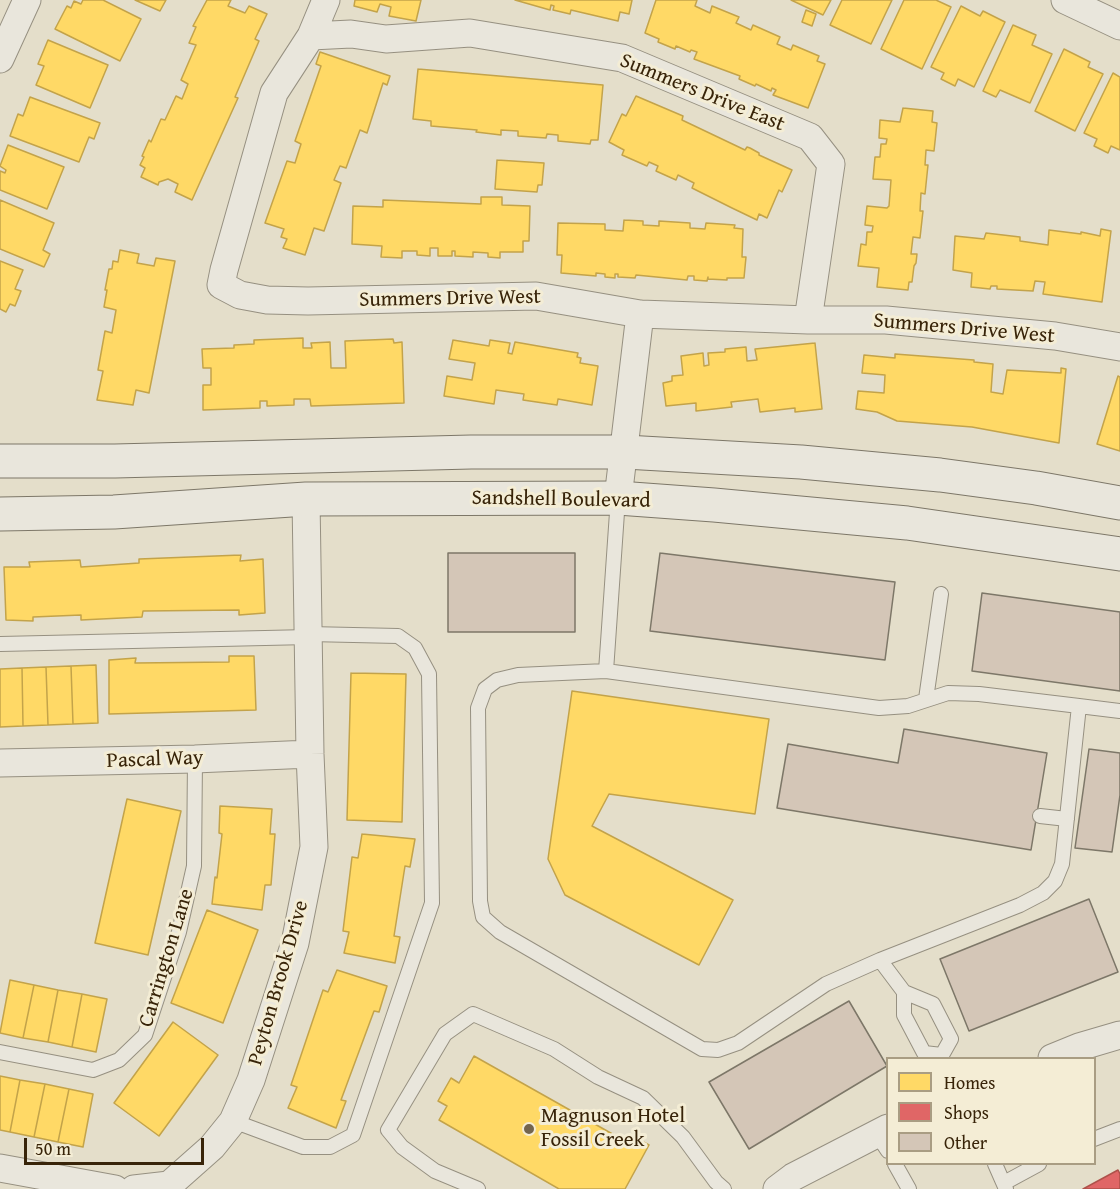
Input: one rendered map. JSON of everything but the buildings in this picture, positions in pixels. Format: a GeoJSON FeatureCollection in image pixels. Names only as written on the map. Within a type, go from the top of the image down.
{"type":"FeatureCollection","features":[{"type":"Feature","properties":{"kind":"street"},"geometry":{"type":"LineString","coordinates":[[0,59],[27,0]]}},
{"type":"Feature","properties":{"kind":"street"},"geometry":{"type":"LineString","coordinates":[[311,36],[326,0]]}},
{"type":"Feature","properties":{"kind":"street"},"geometry":{"type":"LineString","coordinates":[[1065,0],[1120,26]]}},
{"type":"Feature","properties":{"kind":"street","name":"Summers Drive East"},"geometry":{"type":"LineString","coordinates":[[311,36],[351,34],[386,39],[470,33],[622,58],[810,137],[831,164],[808,320]]}},
{"type":"Feature","properties":{"kind":"street","name":"Summers Drive West"},"geometry":{"type":"LineString","coordinates":[[311,36],[274,93],[224,270],[221,285],[240,295],[267,300],[308,301],[536,296],[640,314],[808,320],[886,320],[1055,336],[1120,347]]}},
{"type":"Feature","properties":{"kind":"street"},"geometry":{"type":"LineString","coordinates":[[618,498],[640,314]]}},
{"type":"Feature","properties":{"kind":"street"},"geometry":{"type":"LineString","coordinates":[[0,461],[116,461],[471,452],[625,452],[801,462],[940,475],[1036,488],[1120,503]]}},
{"type":"Feature","properties":{"kind":"street","name":"Sandshell Boulevard"},"geometry":{"type":"LineString","coordinates":[[0,514],[114,512],[306,499],[618,498],[907,523],[1120,554]]}},
{"type":"Feature","properties":{"kind":"street","name":"Peyton Brook Drive"},"geometry":{"type":"LineString","coordinates":[[134,1189],[166,1187],[212,1147],[233,1121],[251,1080],[295,943],[314,847],[310,754],[306,499]]}},
{"type":"Feature","properties":{"kind":"street","name":"Pascal Way"},"geometry":{"type":"LineString","coordinates":[[0,763],[310,754]]}},
{"type":"Feature","properties":{"kind":"street"},"geometry":{"type":"LineString","coordinates":[[1056,1057],[1079,1047],[1120,1035]]}},
{"type":"Feature","properties":{"kind":"street"},"geometry":{"type":"LineString","coordinates":[[777,1189],[793,1177],[884,1137]]}},
{"type":"Feature","properties":{"kind":"street"},"geometry":{"type":"LineString","coordinates":[[0,1168],[115,1189]]}},
{"type":"Feature","properties":{"kind":"lane"},"geometry":{"type":"LineString","coordinates":[[606,670],[618,498]]}},
{"type":"Feature","properties":{"kind":"lane"},"geometry":{"type":"LineString","coordinates":[[926,699],[941,594]]}},
{"type":"Feature","properties":{"kind":"lane"},"geometry":{"type":"LineString","coordinates":[[0,644],[398,636],[416,648],[429,674],[432,903],[353,1135],[330,1147],[303,1147],[233,1121]]}},
{"type":"Feature","properties":{"kind":"lane"},"geometry":{"type":"LineString","coordinates":[[1079,706],[1062,864],[1055,881],[1043,893],[1020,905],[880,960],[826,984],[738,1043],[718,1050],[702,1048],[500,932],[483,917],[480,901],[478,708],[485,689],[497,680],[519,675],[606,670],[879,708],[908,706],[948,693],[979,694],[1079,706],[1120,711]]}},
{"type":"Feature","properties":{"kind":"lane","name":"Carrington Lane"},"geometry":{"type":"LineString","coordinates":[[0,1052],[93,1070],[119,1060],[145,1035],[179,932],[194,866],[195,759]]}},
{"type":"Feature","properties":{"kind":"lane"},"geometry":{"type":"LineString","coordinates":[[1040,816],[1067,819]]}},
{"type":"Feature","properties":{"kind":"lane"},"geometry":{"type":"LineString","coordinates":[[880,960],[904,992],[933,1004],[951,1039],[943,1057],[924,1053],[904,1015],[904,992]]}},
{"type":"Feature","properties":{"kind":"lane"},"geometry":{"type":"LineString","coordinates":[[478,1189],[435,1171],[402,1147],[388,1130],[445,1034],[472,1014],[554,1048],[598,1077],[643,1098],[683,1137],[716,1182],[724,1189]]}},
{"type":"Feature","properties":{"kind":"lane"},"geometry":{"type":"LineString","coordinates":[[1096,1139],[1120,1129]]}},
{"type":"Feature","properties":{"kind":"lane"},"geometry":{"type":"LineString","coordinates":[[896,1165],[909,1189]]}},
{"type":"Feature","properties":{"kind":"lane"},"geometry":{"type":"LineString","coordinates":[[995,1165],[1005,1186],[1037,1165]]}},
{"type":"Feature","properties":{"kind":"place","name":"Magnuson Hotel Fossil Creek"},"geometry":{"type":"Point","coordinates":[529,1129]}}]}
